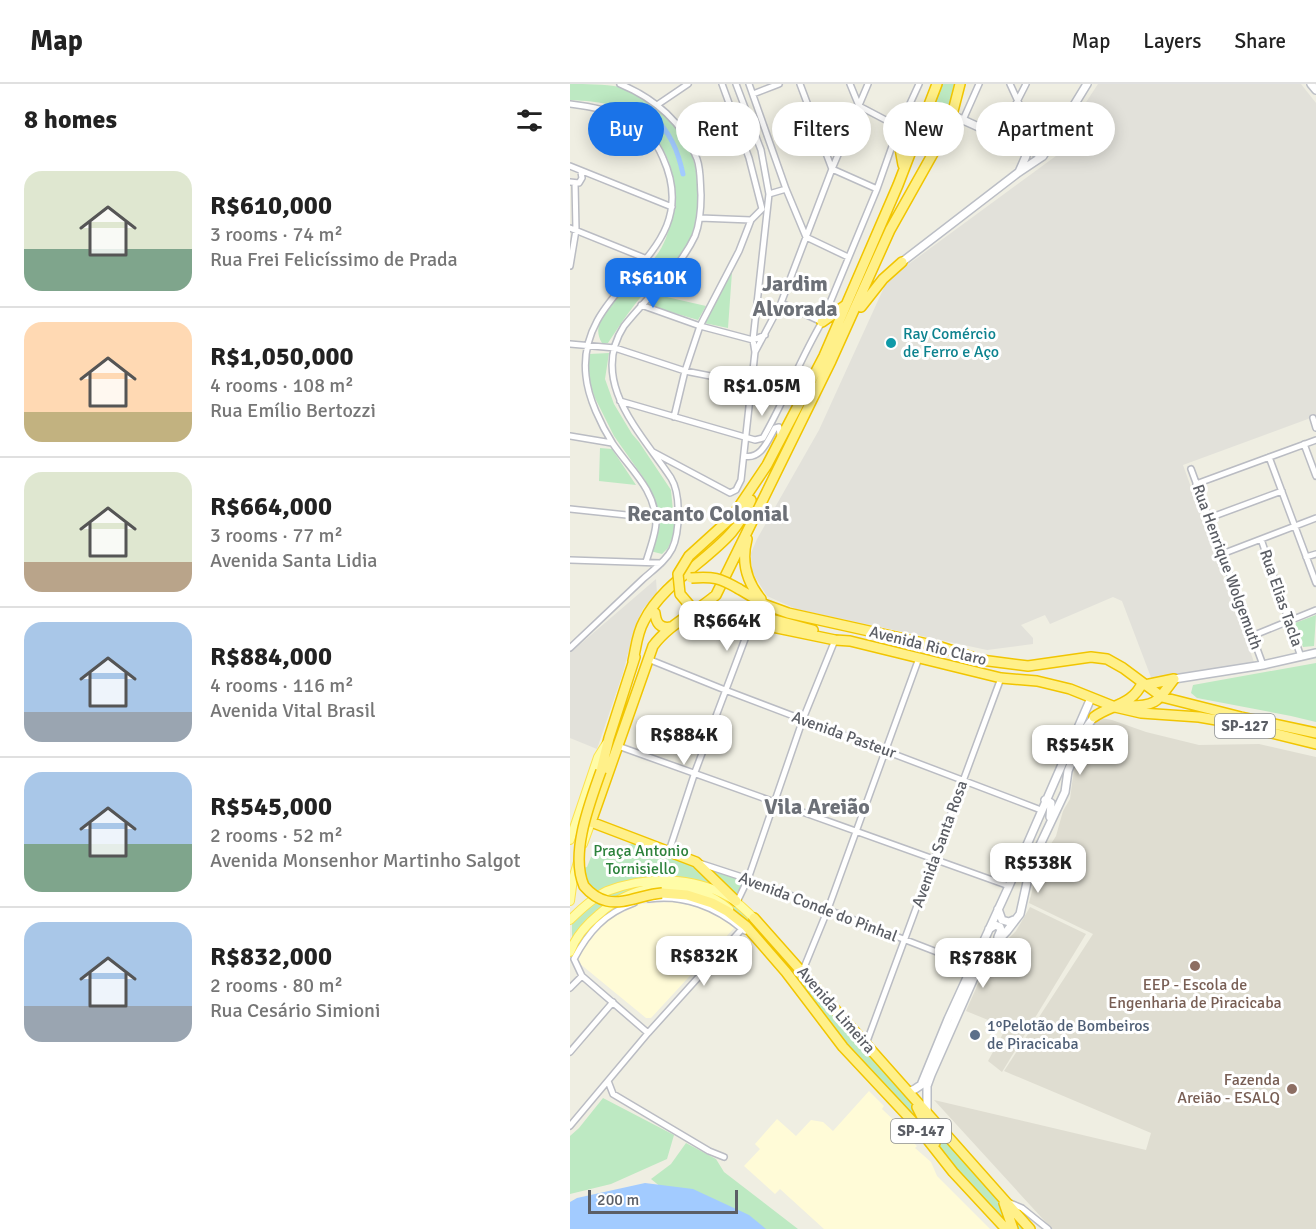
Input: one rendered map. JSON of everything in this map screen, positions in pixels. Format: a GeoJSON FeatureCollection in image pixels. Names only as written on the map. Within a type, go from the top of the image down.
{"type":"FeatureCollection","features":[{"type":"Feature","properties":{"kind":"highway"},"geometry":{"type":"LineString","coordinates":[[929,102],[937,84]]}},
{"type":"Feature","properties":{"kind":"highway"},"geometry":{"type":"LineString","coordinates":[[955,102],[960,84]]}},
{"type":"Feature","properties":{"kind":"highway"},"geometry":{"type":"LineString","coordinates":[[901,156],[903,168]]}},
{"type":"Feature","properties":{"kind":"highway"},"geometry":{"type":"LineString","coordinates":[[902,262],[886,264],[878,258],[876,247],[908,156]]}},
{"type":"Feature","properties":{"kind":"highway"},"geometry":{"type":"LineString","coordinates":[[591,822],[652,646],[660,635],[701,608],[716,595],[831,361],[890,230],[932,156]]}},
{"type":"Feature","properties":{"kind":"highway"},"geometry":{"type":"LineString","coordinates":[[633,662],[644,619],[666,592],[731,533],[741,519],[824,356],[898,185]]}},
{"type":"Feature","properties":{"kind":"highway"},"geometry":{"type":"LineString","coordinates":[[831,361],[865,301],[883,279],[902,262]]}},
{"type":"Feature","properties":{"kind":"highway"},"geometry":{"type":"LineString","coordinates":[[822,322],[848,304]]}},
{"type":"Feature","properties":{"kind":"highway"},"geometry":{"type":"LineString","coordinates":[[767,465],[732,517],[689,556],[678,574],[680,594],[691,606],[702,610],[773,619],[850,641]]}},
{"type":"Feature","properties":{"kind":"highway"},"geometry":{"type":"LineString","coordinates":[[750,525],[745,545],[744,563],[748,579],[766,606]]}},
{"type":"Feature","properties":{"kind":"highway","name":"Avenida Rio Claro"},"geometry":{"type":"LineString","coordinates":[[655,613],[691,578],[719,578],[766,606],[941,647],[981,660],[1029,666],[1074,658],[1107,659],[1123,668],[1161,698]]}},
{"type":"Feature","properties":{"kind":"highway"},"geometry":{"type":"LineString","coordinates":[[633,662],[655,613]]}},
{"type":"Feature","properties":{"kind":"highway"},"geometry":{"type":"LineString","coordinates":[[655,613],[659,625],[665,628],[671,627]]}},
{"type":"Feature","properties":{"kind":"highway","name":"Avenida Rio Claro"},"geometry":{"type":"LineString","coordinates":[[683,619],[714,617],[850,641],[1001,678],[1044,683],[1070,689],[1091,698],[1141,713]]}},
{"type":"Feature","properties":{"kind":"highway","name":"Avenida Limeira"},"geometry":{"type":"LineString","coordinates":[[633,662],[601,771],[574,848],[576,870],[581,881],[596,896],[607,901],[619,902],[648,894],[687,895],[712,903],[727,911],[762,942],[843,1047],[916,1125],[1005,1229]]}},
{"type":"Feature","properties":{"kind":"highway"},"geometry":{"type":"LineString","coordinates":[[1044,683],[1044,669],[1049,663]]}},
{"type":"Feature","properties":{"kind":"highway"},"geometry":{"type":"LineString","coordinates":[[1094,717],[1131,698],[1143,684],[1174,679]]}},
{"type":"Feature","properties":{"kind":"highway"},"geometry":{"type":"LineString","coordinates":[[1115,706],[1147,705],[1161,698],[1174,679]]}},
{"type":"Feature","properties":{"kind":"highway"},"geometry":{"type":"LineString","coordinates":[[1174,679],[1171,689],[1175,701]]}},
{"type":"Feature","properties":{"kind":"highway","name":"SP-127"},"geometry":{"type":"LineString","coordinates":[[1161,698],[1316,733]]}},
{"type":"Feature","properties":{"kind":"highway"},"geometry":{"type":"LineString","coordinates":[[1094,717],[1102,714],[1141,713]]}},
{"type":"Feature","properties":{"kind":"highway","name":"SP-127"},"geometry":{"type":"LineString","coordinates":[[1141,713],[1228,722],[1316,744]]}},
{"type":"Feature","properties":{"kind":"highway","name":"Avenida Conde do Pinhal"},"geometry":{"type":"LineString","coordinates":[[591,822],[696,862],[736,902]]}},
{"type":"Feature","properties":{"kind":"highway","name":"Avenida Limeira"},"geometry":{"type":"LineString","coordinates":[[754,918],[803,970],[880,1061],[1030,1229]]}},
{"type":"Feature","properties":{"kind":"highway"},"geometry":{"type":"LineString","coordinates":[[802,995],[821,1012],[830,1008],[827,999]]}},
{"type":"Feature","properties":{"kind":"highway"},"geometry":{"type":"LineString","coordinates":[[843,1047],[846,1040],[856,1037],[880,1061]]}},
{"type":"Feature","properties":{"kind":"highway"},"geometry":{"type":"LineString","coordinates":[[916,1101],[943,1159]]}},
{"type":"Feature","properties":{"kind":"highway"},"geometry":{"type":"LineString","coordinates":[[1004,1199],[1012,1229]]}},
{"type":"Feature","properties":{"kind":"main road"},"geometry":{"type":"LineString","coordinates":[[1076,102],[1087,84]]}},
{"type":"Feature","properties":{"kind":"main road"},"geometry":{"type":"LineString","coordinates":[[1311,84],[1316,90]]}},
{"type":"Feature","properties":{"kind":"main road"},"geometry":{"type":"LineString","coordinates":[[1018,172],[1026,156]]}},
{"type":"Feature","properties":{"kind":"main road"},"geometry":{"type":"LineString","coordinates":[[902,262],[1018,172],[1043,156]]}},
{"type":"Feature","properties":{"kind":"main road"},"geometry":{"type":"LineString","coordinates":[[1174,679],[1263,665],[1316,653]]}},
{"type":"Feature","properties":{"kind":"main road"},"geometry":{"type":"LineString","coordinates":[[927,1114],[927,1086],[951,1020],[1044,800],[1091,698]]}},
{"type":"Feature","properties":{"kind":"main road"},"geometry":{"type":"LineString","coordinates":[[916,1101],[951,1020],[984,955],[1007,931],[1023,906],[1028,873],[1049,822],[1065,792],[1068,771],[1079,745],[1094,717]]}},
{"type":"Feature","properties":{"kind":"main road"},"geometry":{"type":"LineString","coordinates":[[570,840],[598,757],[609,738]]}},
{"type":"Feature","properties":{"kind":"main road"},"geometry":{"type":"LineString","coordinates":[[1044,800],[1051,803],[1049,822]]}},
{"type":"Feature","properties":{"kind":"main road"},"geometry":{"type":"LineString","coordinates":[[570,901],[573,879],[591,822]]}},
{"type":"Feature","properties":{"kind":"main road","name":"Avenida Limeira"},"geometry":{"type":"LineString","coordinates":[[570,920],[607,891],[650,880],[677,881],[720,893],[736,902],[754,918]]}},
{"type":"Feature","properties":{"kind":"main road","name":"Avenida Limeira"},"geometry":{"type":"LineString","coordinates":[[570,952],[581,933],[603,910],[624,897],[651,887],[683,888],[711,897],[727,906],[744,927]]}},
{"type":"Feature","properties":{"kind":"main road"},"geometry":{"type":"LineString","coordinates":[[998,906],[1002,920],[1011,922],[1016,919]]}},
{"type":"Feature","properties":{"kind":"main road"},"geometry":{"type":"LineString","coordinates":[[989,929],[995,925],[1001,930],[993,944]]}},
{"type":"Feature","properties":{"kind":"main road"},"geometry":{"type":"LineString","coordinates":[[908,1092],[921,1085]]}},
{"type":"Feature","properties":{"kind":"street"},"geometry":{"type":"LineString","coordinates":[[620,84],[644,95],[653,102]]}},
{"type":"Feature","properties":{"kind":"street"},"geometry":{"type":"LineString","coordinates":[[661,102],[688,84]]}},
{"type":"Feature","properties":{"kind":"street"},"geometry":{"type":"LineString","coordinates":[[722,84],[750,158],[761,210]]}},
{"type":"Feature","properties":{"kind":"street"},"geometry":{"type":"LineString","coordinates":[[651,450],[730,493],[736,490],[741,480],[769,194],[761,150],[736,84]]}},
{"type":"Feature","properties":{"kind":"street"},"geometry":{"type":"LineString","coordinates":[[749,84],[786,189],[806,237],[848,257]]}},
{"type":"Feature","properties":{"kind":"street"},"geometry":{"type":"LineString","coordinates":[[753,94],[779,84]]}},
{"type":"Feature","properties":{"kind":"street"},"geometry":{"type":"LineString","coordinates":[[800,84],[832,168],[877,189]]}},
{"type":"Feature","properties":{"kind":"street"},"geometry":{"type":"LineString","coordinates":[[850,84],[857,102]]}},
{"type":"Feature","properties":{"kind":"street"},"geometry":{"type":"LineString","coordinates":[[861,102],[868,84]]}},
{"type":"Feature","properties":{"kind":"street"},"geometry":{"type":"LineString","coordinates":[[911,102],[919,84]]}},
{"type":"Feature","properties":{"kind":"street"},"geometry":{"type":"LineString","coordinates":[[964,118],[979,84]]}},
{"type":"Feature","properties":{"kind":"street"},"geometry":{"type":"LineString","coordinates":[[1010,84],[1018,102]]}},
{"type":"Feature","properties":{"kind":"street"},"geometry":{"type":"LineString","coordinates":[[1016,102],[1026,84]]}},
{"type":"Feature","properties":{"kind":"street"},"geometry":{"type":"LineString","coordinates":[[570,104],[611,111],[634,122],[652,137],[660,149],[671,177],[672,207],[666,230],[647,259],[610,299],[594,327],[587,347],[586,375],[592,399],[612,443],[649,493],[656,524],[646,562]]}},
{"type":"Feature","properties":{"kind":"street"},"geometry":{"type":"LineString","coordinates":[[570,648],[661,563],[671,551],[678,525],[678,508],[672,479],[636,431],[620,401],[613,377],[618,335],[685,253],[695,235],[700,218],[698,160],[680,126],[664,111]]}},
{"type":"Feature","properties":{"kind":"street"},"geometry":{"type":"LineString","coordinates":[[755,352],[781,303],[837,156]]}},
{"type":"Feature","properties":{"kind":"street"},"geometry":{"type":"LineString","coordinates":[[759,440],[763,438],[782,406],[822,322],[889,156]]}},
{"type":"Feature","properties":{"kind":"street"},"geometry":{"type":"LineString","coordinates":[[570,166],[672,207]]}},
{"type":"Feature","properties":{"kind":"street"},"geometry":{"type":"LineString","coordinates":[[570,266],[573,229],[572,183],[579,183],[582,178],[581,172]]}},
{"type":"Feature","properties":{"kind":"street"},"geometry":{"type":"LineString","coordinates":[[769,194],[786,189]]}},
{"type":"Feature","properties":{"kind":"street"},"geometry":{"type":"LineString","coordinates":[[674,417],[685,371],[700,326],[739,251],[751,220],[768,206]]}},
{"type":"Feature","properties":{"kind":"street"},"geometry":{"type":"LineString","coordinates":[[700,218],[751,220]]}},
{"type":"Feature","properties":{"kind":"street"},"geometry":{"type":"LineString","coordinates":[[573,229],[647,259]]}},
{"type":"Feature","properties":{"kind":"street"},"geometry":{"type":"LineString","coordinates":[[781,303],[822,322]]}},
{"type":"Feature","properties":{"kind":"street"},"geometry":{"type":"LineString","coordinates":[[641,305],[700,326],[753,340],[765,335]]}},
{"type":"Feature","properties":{"kind":"street"},"geometry":{"type":"LineString","coordinates":[[570,344],[615,348],[685,371],[752,384]]}},
{"type":"Feature","properties":{"kind":"street"},"geometry":{"type":"LineString","coordinates":[[620,401],[759,440],[763,448]]}},
{"type":"Feature","properties":{"kind":"street"},"geometry":{"type":"LineString","coordinates":[[744,456],[750,458],[763,448],[777,428],[782,406]]}},
{"type":"Feature","properties":{"kind":"street"},"geometry":{"type":"LineString","coordinates":[[1313,418],[1316,428]]}},
{"type":"Feature","properties":{"kind":"street"},"geometry":{"type":"LineString","coordinates":[[775,450],[781,432],[777,428]]}},
{"type":"Feature","properties":{"kind":"street"},"geometry":{"type":"LineString","coordinates":[[570,436],[612,443]]}},
{"type":"Feature","properties":{"kind":"street"},"geometry":{"type":"LineString","coordinates":[[1197,484],[1316,440]]}},
{"type":"Feature","properties":{"kind":"street"},"geometry":{"type":"LineString","coordinates":[[1305,444],[1316,476]]}},
{"type":"Feature","properties":{"kind":"street"},"geometry":{"type":"LineString","coordinates":[[1269,457],[1316,583]]}},
{"type":"Feature","properties":{"kind":"street","name":"Rua Henrique Wolgemuth"},"geometry":{"type":"LineString","coordinates":[[1191,469],[1263,665]]}},
{"type":"Feature","properties":{"kind":"street"},"geometry":{"type":"LineString","coordinates":[[1209,518],[1282,491]]}},
{"type":"Feature","properties":{"kind":"street"},"geometry":{"type":"LineString","coordinates":[[570,509],[655,518]]}},
{"type":"Feature","properties":{"kind":"street"},"geometry":{"type":"LineString","coordinates":[[1222,554],[1316,518]]}},
{"type":"Feature","properties":{"kind":"street","name":"Rua Elias Tacla"},"geometry":{"type":"LineString","coordinates":[[1261,539],[1301,657]]}},
{"type":"Feature","properties":{"kind":"street"},"geometry":{"type":"LineString","coordinates":[[1306,557],[1316,554]]}},
{"type":"Feature","properties":{"kind":"street"},"geometry":{"type":"LineString","coordinates":[[570,560],[661,563]]}},
{"type":"Feature","properties":{"kind":"street"},"geometry":{"type":"LineString","coordinates":[[1252,636],[1316,610]]}},
{"type":"Feature","properties":{"kind":"street"},"geometry":{"type":"LineString","coordinates":[[669,851],[694,772],[750,623]]}},
{"type":"Feature","properties":{"kind":"street"},"geometry":{"type":"LineString","coordinates":[[736,902],[748,879],[803,719],[835,640]]}},
{"type":"Feature","properties":{"kind":"street"},"geometry":{"type":"LineString","coordinates":[[803,970],[828,909],[884,749],[919,658]]}},
{"type":"Feature","properties":{"kind":"street","name":"Avenida Pasteur"},"geometry":{"type":"LineString","coordinates":[[648,659],[1041,810]]}},
{"type":"Feature","properties":{"kind":"street","name":"Avenida Santa Rosa"},"geometry":{"type":"LineString","coordinates":[[866,1044],[1001,678]]}},
{"type":"Feature","properties":{"kind":"street"},"geometry":{"type":"LineString","coordinates":[[618,746],[1009,886]]}},
{"type":"Feature","properties":{"kind":"street","name":"Avenida Conde do Pinhal"},"geometry":{"type":"LineString","coordinates":[[696,862],[828,909],[973,966]]}},
{"type":"Feature","properties":{"kind":"street"},"geometry":{"type":"LineString","coordinates":[[570,1126],[648,1033],[744,927],[712,909],[688,900],[651,898],[622,907],[607,916],[584,939],[574,959],[582,976],[648,1033]]}},
{"type":"Feature","properties":{"kind":"street"},"geometry":{"type":"LineString","coordinates":[[570,988],[582,976]]}},
{"type":"Feature","properties":{"kind":"street"},"geometry":{"type":"LineString","coordinates":[[570,1052],[613,1002]]}},
{"type":"Feature","properties":{"kind":"street"},"geometry":{"type":"LineString","coordinates":[[608,1081],[613,1094],[709,1151],[724,1157]]}},
{"type":"Feature","properties":{"kind":"street"},"geometry":{"type":"LineString","coordinates":[[1004,1199],[1022,1208],[1047,1229]]}},
{"type":"Feature","properties":{"kind":"shaded area"},"geometry":{"type":"Polygon","coordinates":[[[1098,84],[1301,84],[1316,103],[1316,416],[1183,465],[1254,662],[1152,680],[1122,601],[1113,597],[1050,624],[1045,615],[1021,625],[1033,638],[1033,644],[987,650],[796,609],[767,596],[752,572],[751,553],[819,430],[886,283],[1056,156],[1115,156],[1115,102],[1086,102],[1098,84]]]}},
{"type":"Feature","properties":{"kind":"shaded area"},"geometry":{"type":"Polygon","coordinates":[[[656,579],[657,593],[643,609],[635,626],[623,673],[597,749],[570,738],[570,653],[656,579]]]}},
{"type":"Feature","properties":{"kind":"shaded area","name":"EEP - Escola de Engenharia de Piracicaba"},"geometry":{"type":"Polygon","coordinates":[[[1101,718],[1199,745],[1259,744],[1316,757],[1316,1229],[1052,1229],[934,1100],[1146,1150],[1151,1133],[1004,1071],[1093,934],[1029,903],[1039,863],[1056,836],[1063,811],[1070,799],[1074,768],[1095,722],[1101,718]]]}},
{"type":"Feature","properties":{"kind":"shaded area"},"geometry":{"type":"Polygon","coordinates":[[[673,902],[703,908],[735,927],[651,1018],[646,1018],[579,963],[579,956],[588,939],[611,918],[641,904],[673,902]]]}},
{"type":"Feature","properties":{"kind":"shaded area"},"geometry":{"type":"Polygon","coordinates":[[[1030,907],[1086,934],[1002,1072],[988,1061],[1005,1030],[993,1022],[966,1011],[985,968],[999,948],[1016,931],[1030,907]]]}},
{"type":"Feature","properties":{"kind":"shaded area"},"geometry":{"type":"Polygon","coordinates":[[[869,1091],[884,1106],[882,1109],[903,1129],[902,1132],[917,1146],[915,1148],[931,1162],[937,1176],[990,1229],[824,1229],[780,1189],[775,1194],[744,1166],[760,1149],[755,1144],[777,1119],[796,1136],[811,1120],[823,1122],[833,1131],[869,1091]]]}},
{"type":"Feature","properties":{"kind":"green space"},"geometry":{"type":"Polygon","coordinates":[[[570,84],[620,87],[648,102],[593,102],[570,100],[570,84]]]}},
{"type":"Feature","properties":{"kind":"green space"},"geometry":{"type":"Polygon","coordinates":[[[942,84],[956,84],[952,102],[934,101],[942,84]]]}},
{"type":"Feature","properties":{"kind":"green space"},"geometry":{"type":"Polygon","coordinates":[[[664,114],[676,125],[676,156],[692,156],[695,166],[698,180],[696,223],[688,245],[676,262],[640,298],[608,343],[602,343],[598,332],[600,320],[607,308],[656,256],[668,233],[675,201],[671,167],[664,152],[664,114]]]}},
{"type":"Feature","properties":{"kind":"green space"},"geometry":{"type":"Polygon","coordinates":[[[732,272],[728,328],[704,323],[732,272]]]}},
{"type":"Feature","properties":{"kind":"green space"},"geometry":{"type":"Polygon","coordinates":[[[658,295],[706,306],[698,320],[647,305],[658,295]]]}},
{"type":"Feature","properties":{"kind":"green space"},"geometry":{"type":"Polygon","coordinates":[[[609,353],[605,379],[614,404],[671,490],[675,532],[668,548],[662,554],[650,551],[658,524],[655,500],[645,480],[614,436],[595,398],[587,375],[589,354],[609,353]]]}},
{"type":"Feature","properties":{"kind":"green space"},"geometry":{"type":"Polygon","coordinates":[[[600,448],[612,449],[636,485],[599,481],[600,448]]]}},
{"type":"Feature","properties":{"kind":"green space"},"geometry":{"type":"Polygon","coordinates":[[[1316,615],[1314,646],[1303,647],[1295,623],[1316,615]]]}},
{"type":"Feature","properties":{"kind":"green space"},"geometry":{"type":"Polygon","coordinates":[[[1316,663],[1316,722],[1197,698],[1191,693],[1193,685],[1316,663]]]}},
{"type":"Feature","properties":{"kind":"green space","name":"Praça Antonio Tornisiello"},"geometry":{"type":"Polygon","coordinates":[[[641,841],[748,879],[737,898],[717,881],[706,883],[682,878],[647,878],[594,895],[576,870],[587,867],[591,857],[641,841]]]}},
{"type":"Feature","properties":{"kind":"green space"},"geometry":{"type":"Polygon","coordinates":[[[677,881],[736,901],[1030,1229],[1006,1229],[901,1110],[786,972],[710,897],[616,901],[575,941],[572,938],[572,917],[602,894],[632,884],[677,881]]]}},
{"type":"Feature","properties":{"kind":"green space"},"geometry":{"type":"Polygon","coordinates":[[[603,1098],[674,1135],[667,1159],[611,1184],[570,1194],[570,1136],[603,1098]]]}},
{"type":"Feature","properties":{"kind":"green space"},"geometry":{"type":"Polygon","coordinates":[[[686,1143],[716,1159],[724,1172],[798,1229],[713,1229],[651,1179],[671,1164],[686,1143]]]}},
{"type":"Feature","properties":{"kind":"water"},"geometry":{"type":"Polygon","coordinates":[[[645,1183],[693,1189],[749,1215],[766,1229],[570,1229],[570,1202],[577,1198],[645,1183]]]}},
{"type":"Feature","properties":{"kind":"waterway"},"geometry":{"type":"LineString","coordinates":[[664,128],[679,157],[683,174]]}},
{"type":"Feature","properties":{"kind":"place","name":"Ray Comércio de Ferro e Aço"},"geometry":{"type":"Point","coordinates":[891,343]}},
{"type":"Feature","properties":{"kind":"place","name":"EEP - Escola de Engenharia de Piracicaba"},"geometry":{"type":"Point","coordinates":[1195,966]}},
{"type":"Feature","properties":{"kind":"place","name":"1ºPelotão de Bombeiros de Piracicaba"},"geometry":{"type":"Point","coordinates":[975,1035]}},
{"type":"Feature","properties":{"kind":"place","name":"Fazenda Areião - ESALQ"},"geometry":{"type":"Point","coordinates":[1292,1089]}},
{"type":"Feature","properties":{"kind":"district","name":"Jardim Alvorada"},"geometry":{"type":"Point","coordinates":[795,296]}},
{"type":"Feature","properties":{"kind":"district","name":"Recanto Colonial"},"geometry":{"type":"Point","coordinates":[708,513]}},
{"type":"Feature","properties":{"kind":"district","name":"Vila Areião"},"geometry":{"type":"Point","coordinates":[817,806]}}]}
